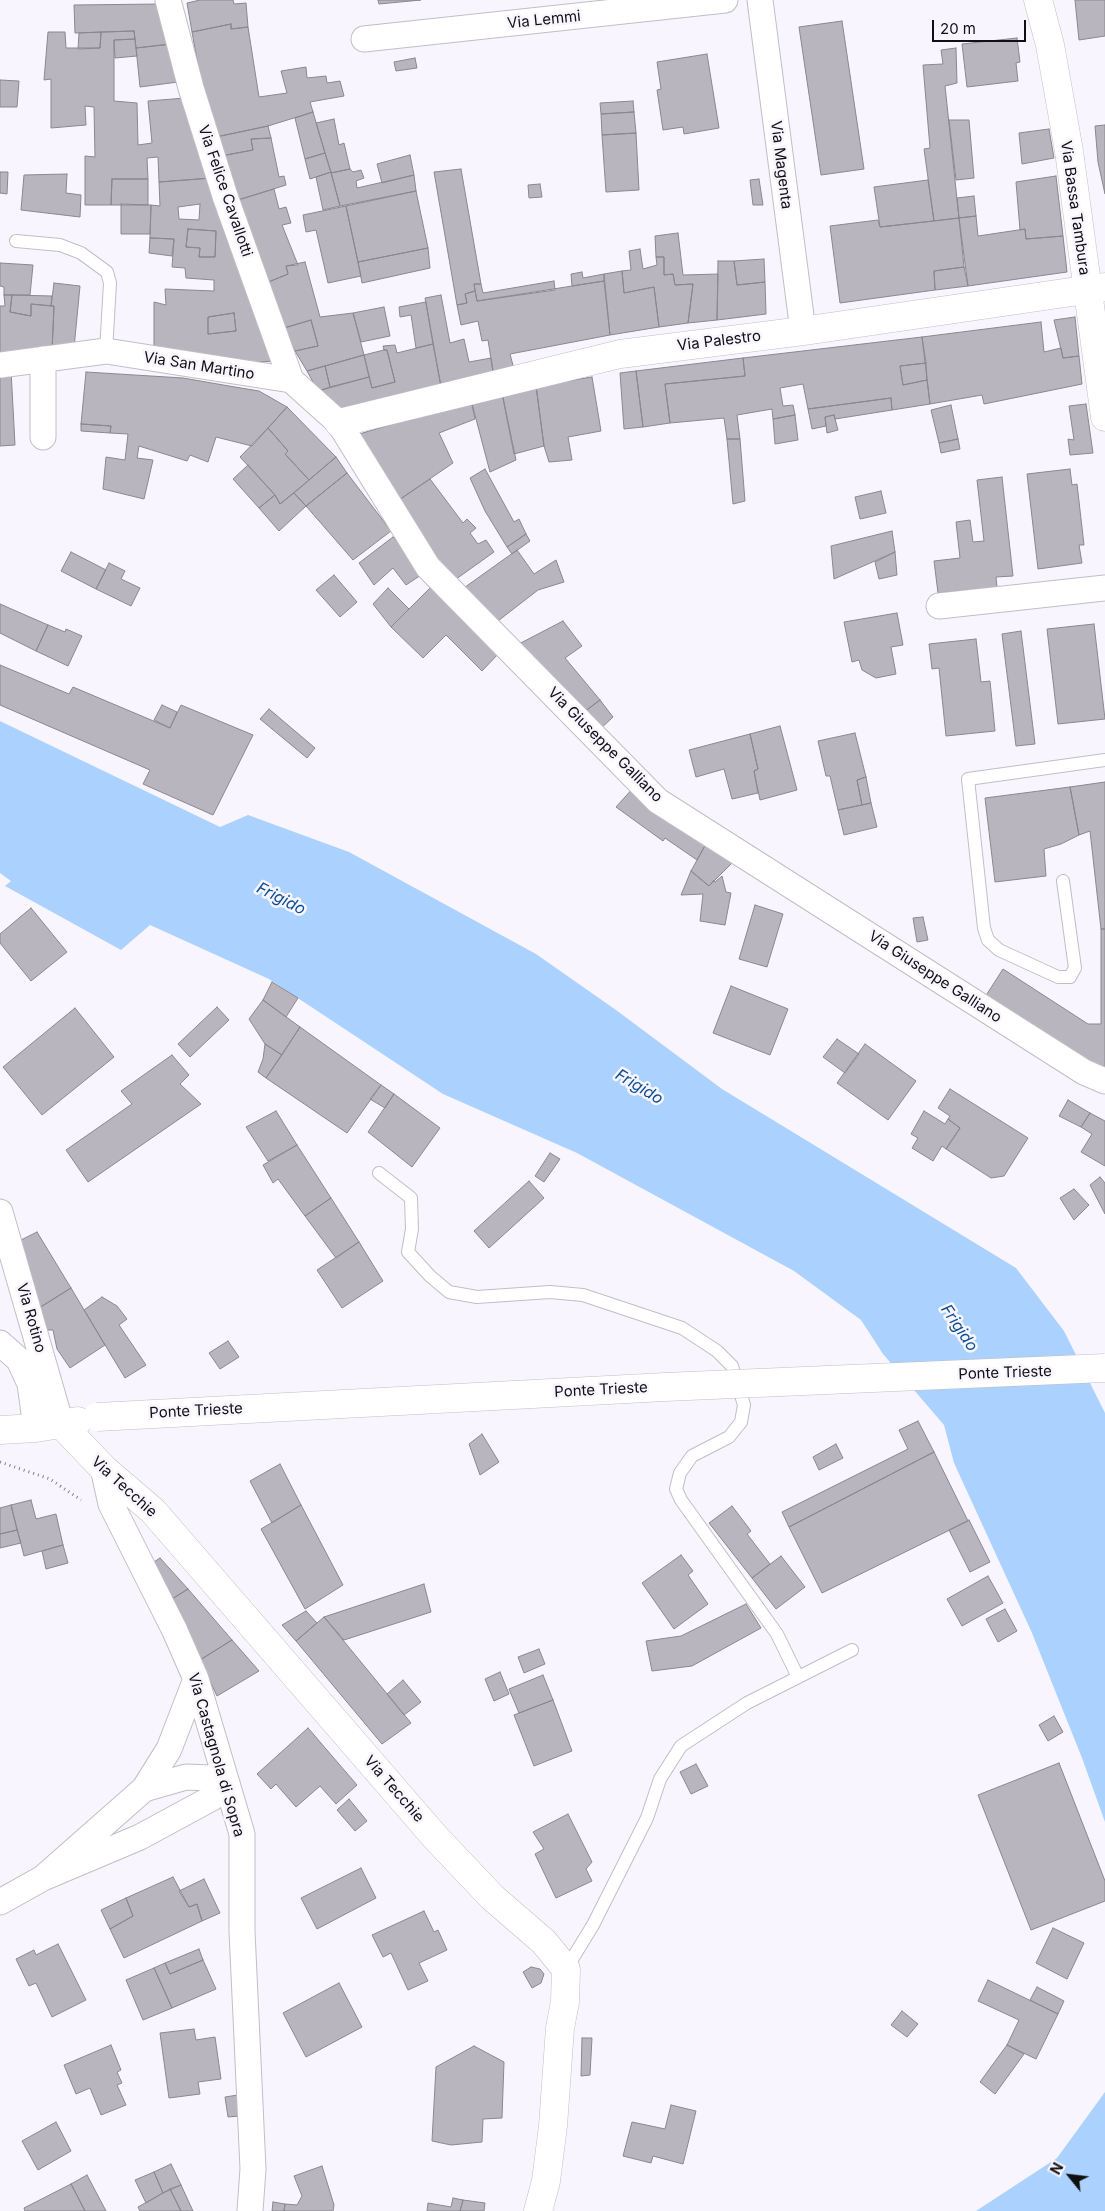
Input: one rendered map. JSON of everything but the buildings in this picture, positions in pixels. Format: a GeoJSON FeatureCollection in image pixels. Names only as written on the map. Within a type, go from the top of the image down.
{"type":"FeatureCollection","features":[{"type":"Feature","properties":{"kind":"street","name":"Via Felice Cavallotti"},"geometry":{"type":"LineString","coordinates":[[168,0],[191,88],[225,196],[291,380]]}},
{"type":"Feature","properties":{"kind":"street","name":"Via Lemmi"},"geometry":{"type":"LineString","coordinates":[[364,39],[725,0]]}},
{"type":"Feature","properties":{"kind":"street","name":"Via Magenta"},"geometry":{"type":"LineString","coordinates":[[760,0],[803,330]]}},
{"type":"Feature","properties":{"kind":"street","name":"Via Bassa Tambura"},"geometry":{"type":"LineString","coordinates":[[1038,0],[1050,45],[1096,288],[1105,418]]}},
{"type":"Feature","properties":{"kind":"street","name":"Via Palestro"},"geometry":{"type":"LineString","coordinates":[[339,423],[620,354],[1096,288]]}},
{"type":"Feature","properties":{"kind":"street","name":"Via San Martino"},"geometry":{"type":"LineString","coordinates":[[43,359],[106,351],[291,380]]}},
{"type":"Feature","properties":{"kind":"street"},"geometry":{"type":"LineString","coordinates":[[0,365],[43,359],[43,438]]}},
{"type":"Feature","properties":{"kind":"street","name":"Via Giuseppe Galliano"},"geometry":{"type":"LineString","coordinates":[[291,380],[339,423],[428,567],[658,801],[1084,1072],[1105,1081]]}},
{"type":"Feature","properties":{"kind":"street"},"geometry":{"type":"LineString","coordinates":[[938,606],[1105,588]]}},
{"type":"Feature","properties":{"kind":"street","name":"Via Rotino"},"geometry":{"type":"LineString","coordinates":[[0,1212],[48,1426]]}},
{"type":"Feature","properties":{"kind":"street"},"geometry":{"type":"LineString","coordinates":[[0,1343],[19,1360],[48,1426]]}},
{"type":"Feature","properties":{"kind":"street","name":"Ponte Trieste"},"geometry":{"type":"LineString","coordinates":[[0,1430],[48,1426],[96,1417],[625,1389],[1105,1368]]}},
{"type":"Feature","properties":{"kind":"street","name":"Via Tecchie"},"geometry":{"type":"LineString","coordinates":[[48,1426],[103,1468],[153,1511],[436,1838],[492,1897],[544,1942],[566,1969]]}},
{"type":"Feature","properties":{"kind":"street","name":"Via Castagnola di Sopra"},"geometry":{"type":"LineString","coordinates":[[103,1468],[111,1504],[175,1631],[196,1679],[242,1834],[242,1931],[253,2169],[250,2211]]}},
{"type":"Feature","properties":{"kind":"street"},"geometry":{"type":"LineString","coordinates":[[43,1878],[144,1789],[169,1749],[196,1679]]}},
{"type":"Feature","properties":{"kind":"street"},"geometry":{"type":"LineString","coordinates":[[0,1902],[43,1878],[140,1837],[212,1798],[227,1783],[210,1778],[186,1778],[144,1789]]}},
{"type":"Feature","properties":{"kind":"street"},"geometry":{"type":"LineString","coordinates":[[538,2211],[546,2180],[553,2126],[560,2028],[565,2002],[566,1969]]}},
{"type":"Feature","properties":{"kind":"lane"},"geometry":{"type":"LineString","coordinates":[[16,241],[60,244],[81,252],[107,272],[110,283],[106,351]]}},
{"type":"Feature","properties":{"kind":"lane"},"geometry":{"type":"LineString","coordinates":[[1063,881],[1075,968],[1070,977],[1058,978],[999,950],[988,940],[984,928],[968,779],[1105,760]]}},
{"type":"Feature","properties":{"kind":"lane"},"geometry":{"type":"LineString","coordinates":[[379,1173],[411,1198],[412,1229],[408,1252],[430,1276],[449,1292],[477,1297],[550,1292],[583,1295],[682,1328],[717,1351],[732,1366],[744,1405],[741,1422],[729,1437],[692,1456],[680,1473],[676,1489],[681,1500],[777,1634],[798,1677]]}},
{"type":"Feature","properties":{"kind":"lane"},"geometry":{"type":"LineString","coordinates":[[566,1969],[593,1925],[647,1818],[660,1780],[681,1746],[747,1703],[852,1650]]}},
{"type":"Feature","properties":{"kind":"path"},"geometry":{"type":"LineString","coordinates":[[0,1462],[50,1479],[84,1502]]}},
{"type":"Feature","properties":{"kind":"water","name":"Frigido"},"geometry":{"type":"Polygon","coordinates":[[[0,721],[220,827],[248,815],[349,852],[536,954],[616,1010],[722,1089],[1016,1268],[1064,1331],[1105,1413],[1105,1822],[1082,1758],[1032,1633],[954,1463],[944,1425],[883,1354],[861,1320],[794,1271],[577,1153],[443,1094],[269,979],[150,925],[121,950],[5,886],[11,881],[0,873],[0,721]]]}},
{"type":"Feature","properties":{"kind":"water"},"geometry":{"type":"Polygon","coordinates":[[[1105,2092],[1105,2211],[976,2211],[1057,2158],[1105,2092]]]}}]}
